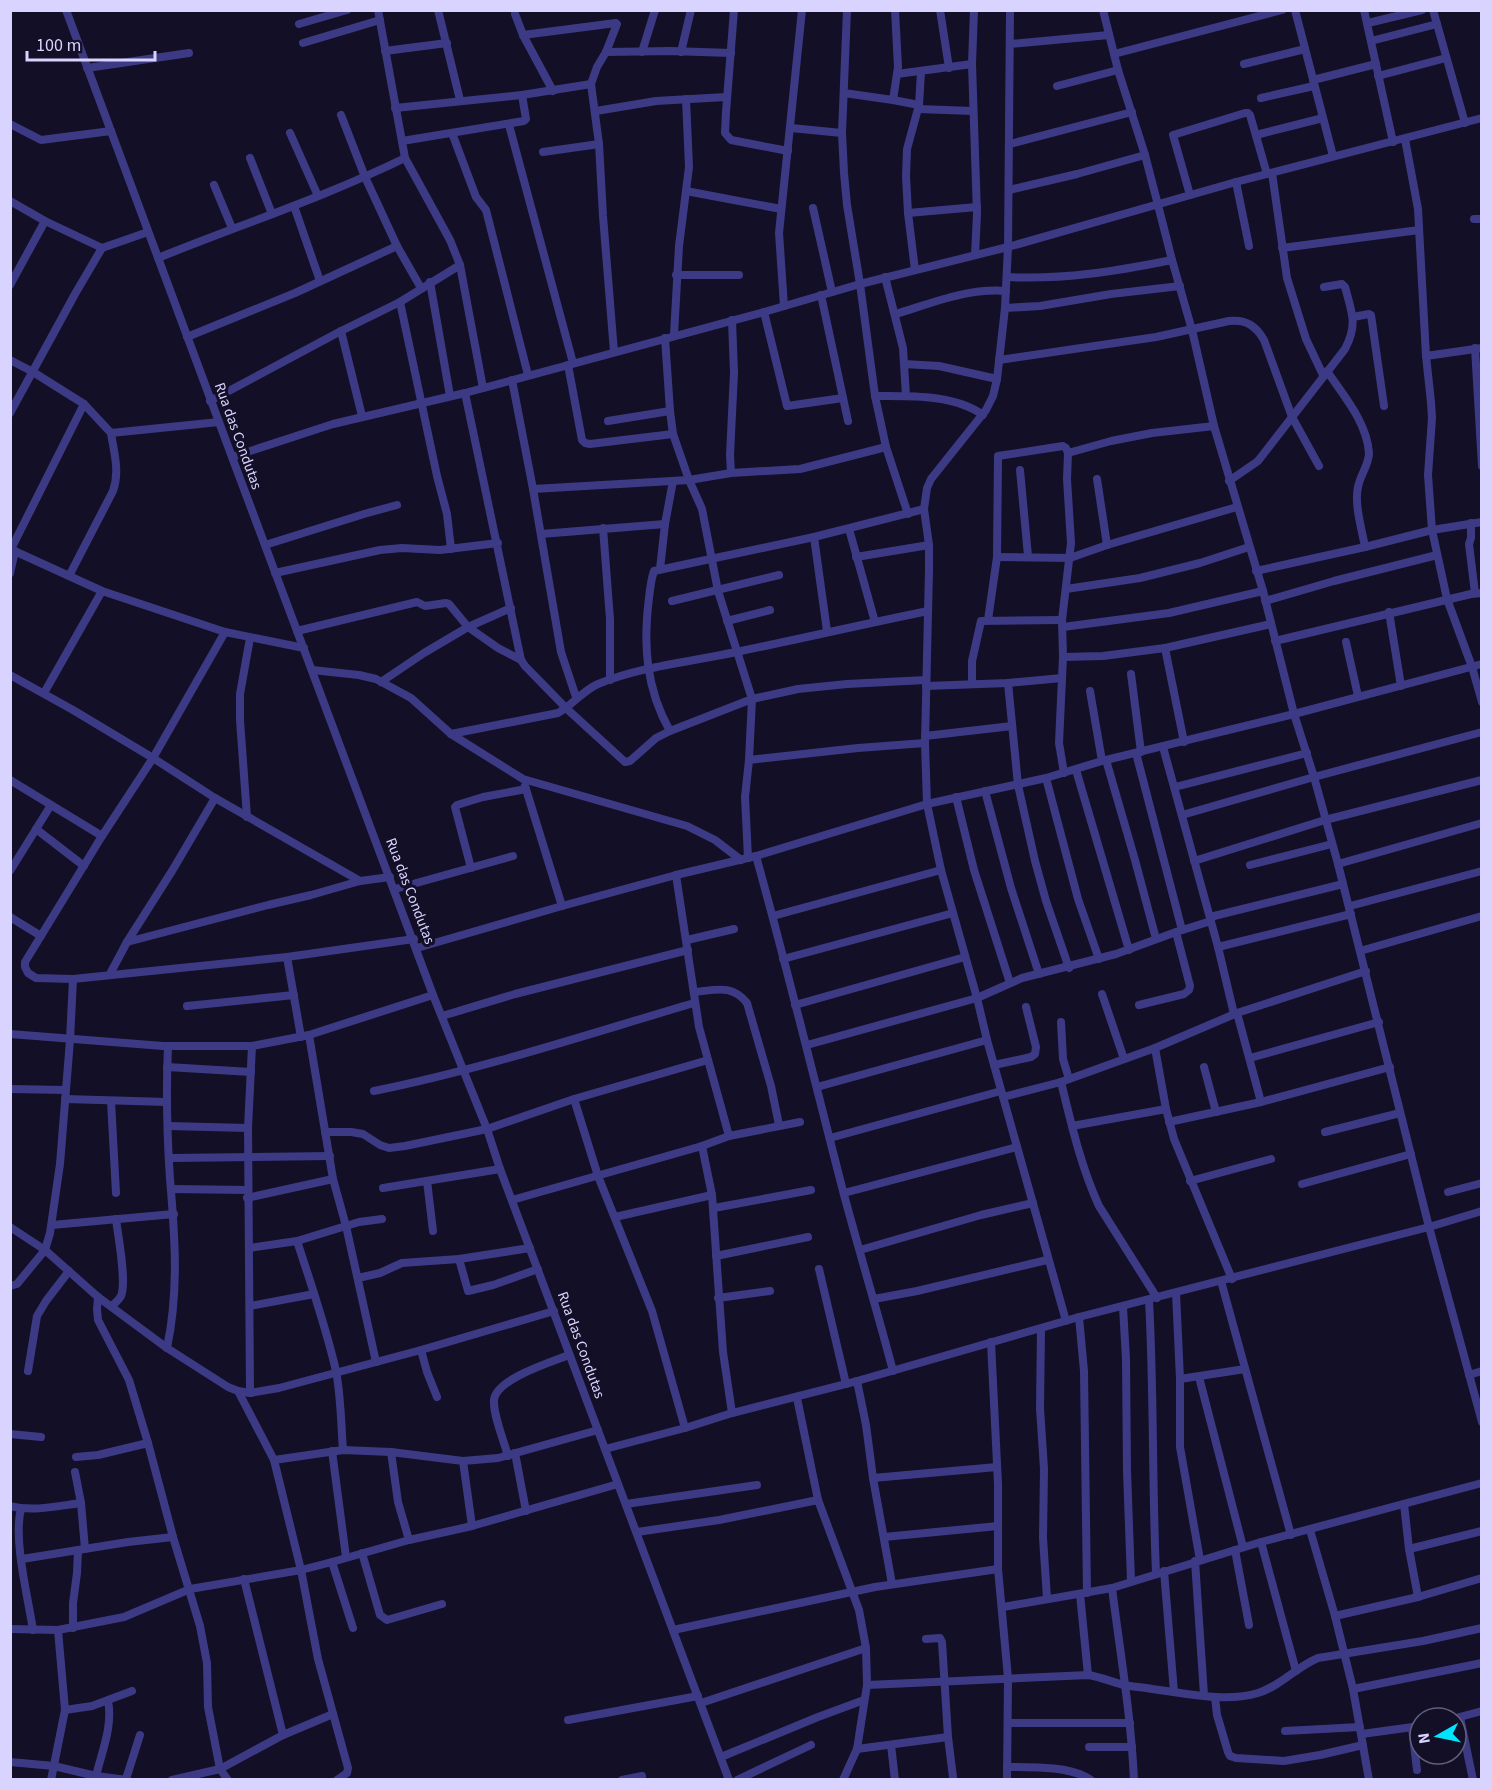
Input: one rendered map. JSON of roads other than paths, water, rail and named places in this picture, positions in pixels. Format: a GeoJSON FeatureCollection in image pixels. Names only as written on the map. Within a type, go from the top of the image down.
{"type":"FeatureCollection","features":[{"type":"Feature","properties":{"kind":"street","name":"Rua das Condutas"},"geometry":{"type":"LineString","coordinates":[[66,10],[210,400],[729,1779]]}},
{"type":"Feature","properties":{"kind":"street"},"geometry":{"type":"LineString","coordinates":[[298,24],[347,10]]}},
{"type":"Feature","properties":{"kind":"street"},"geometry":{"type":"LineString","coordinates":[[378,10],[405,158],[450,240],[460,265],[483,388]]}},
{"type":"Feature","properties":{"kind":"street"},"geometry":{"type":"LineString","coordinates":[[438,10],[460,100]]}},
{"type":"Feature","properties":{"kind":"street"},"geometry":{"type":"LineString","coordinates":[[642,52],[655,10]]}},
{"type":"Feature","properties":{"kind":"street"},"geometry":{"type":"LineString","coordinates":[[681,52],[691,10]]}},
{"type":"Feature","properties":{"kind":"street"},"geometry":{"type":"LineString","coordinates":[[734,10],[725,134],[731,140],[788,151]]}},
{"type":"Feature","properties":{"kind":"street"},"geometry":{"type":"LineString","coordinates":[[784,306],[779,246],[781,209],[802,10]]}},
{"type":"Feature","properties":{"kind":"street"},"geometry":{"type":"LineString","coordinates":[[847,10],[842,133],[847,205],[875,396],[886,447],[908,514]]}},
{"type":"Feature","properties":{"kind":"street"},"geometry":{"type":"LineString","coordinates":[[893,100],[897,74],[895,10]]}},
{"type":"Feature","properties":{"kind":"street"},"geometry":{"type":"LineString","coordinates":[[940,10],[949,68]]}},
{"type":"Feature","properties":{"kind":"street"},"geometry":{"type":"LineString","coordinates":[[974,10],[972,111],[976,207],[975,255]]}},
{"type":"Feature","properties":{"kind":"street"},"geometry":{"type":"LineString","coordinates":[[1010,10],[1007,277],[997,379],[993,396],[983,415],[931,479],[927,488],[924,509],[929,545],[925,740],[927,804],[941,870],[1047,1260],[1066,1321]]}},
{"type":"Feature","properties":{"kind":"street"},"geometry":{"type":"LineString","coordinates":[[1103,10],[1192,330],[1229,481],[1263,591],[1294,714],[1351,910],[1429,1227],[1482,1422]]}},
{"type":"Feature","properties":{"kind":"street"},"geometry":{"type":"LineString","coordinates":[[1114,54],[1282,10]]}},
{"type":"Feature","properties":{"kind":"street"},"geometry":{"type":"LineString","coordinates":[[1295,10],[1333,156]]}},
{"type":"Feature","properties":{"kind":"street"},"geometry":{"type":"LineString","coordinates":[[1364,10],[1393,142]]}},
{"type":"Feature","properties":{"kind":"street"},"geometry":{"type":"LineString","coordinates":[[1368,23],[1422,10]]}},
{"type":"Feature","properties":{"kind":"street"},"geometry":{"type":"LineString","coordinates":[[1433,10],[1465,123]]}},
{"type":"Feature","properties":{"kind":"street"},"geometry":{"type":"LineString","coordinates":[[515,14],[553,91]]}},
{"type":"Feature","properties":{"kind":"street"},"geometry":{"type":"LineString","coordinates":[[303,43],[380,20]]}},
{"type":"Feature","properties":{"kind":"street"},"geometry":{"type":"LineString","coordinates":[[524,35],[616,23],[617,26],[591,84],[599,144],[614,352]]}},
{"type":"Feature","properties":{"kind":"street"},"geometry":{"type":"LineString","coordinates":[[1371,41],[1437,24]]}},
{"type":"Feature","properties":{"kind":"street"},"geometry":{"type":"LineString","coordinates":[[1010,44],[1109,35]]}},
{"type":"Feature","properties":{"kind":"street"},"geometry":{"type":"LineString","coordinates":[[386,51],[447,43]]}},
{"type":"Feature","properties":{"kind":"street"},"geometry":{"type":"LineString","coordinates":[[1244,64],[1305,49]]}},
{"type":"Feature","properties":{"kind":"street"},"geometry":{"type":"LineString","coordinates":[[606,52],[731,53]]}},
{"type":"Feature","properties":{"kind":"street"},"geometry":{"type":"LineString","coordinates":[[87,68],[189,53]]}},
{"type":"Feature","properties":{"kind":"street"},"geometry":{"type":"LineString","coordinates":[[1378,76],[1446,58]]}},
{"type":"Feature","properties":{"kind":"street"},"geometry":{"type":"LineString","coordinates":[[897,74],[972,64]]}},
{"type":"Feature","properties":{"kind":"street"},"geometry":{"type":"LineString","coordinates":[[1261,98],[1376,64]]}},
{"type":"Feature","properties":{"kind":"street"},"geometry":{"type":"LineString","coordinates":[[1057,86],[1118,70]]}},
{"type":"Feature","properties":{"kind":"street"},"geometry":{"type":"LineString","coordinates":[[915,270],[906,176],[907,149],[918,107],[921,72]]}},
{"type":"Feature","properties":{"kind":"street"},"geometry":{"type":"LineString","coordinates":[[395,108],[522,95],[591,84]]}},
{"type":"Feature","properties":{"kind":"street"},"geometry":{"type":"LineString","coordinates":[[844,93],[893,100],[918,107],[972,111]]}},
{"type":"Feature","properties":{"kind":"street"},"geometry":{"type":"LineString","coordinates":[[402,141],[524,121],[526,119],[522,95]]}},
{"type":"Feature","properties":{"kind":"street"},"geometry":{"type":"LineString","coordinates":[[596,111],[634,104],[726,97]]}},
{"type":"Feature","properties":{"kind":"street"},"geometry":{"type":"LineString","coordinates":[[674,335],[676,275],[689,167],[686,99]]}},
{"type":"Feature","properties":{"kind":"street"},"geometry":{"type":"LineString","coordinates":[[1010,144],[1132,112]]}},
{"type":"Feature","properties":{"kind":"street"},"geometry":{"type":"LineString","coordinates":[[1190,195],[1174,134],[1248,113],[1270,173],[1287,278],[1306,339],[1325,373],[1358,418],[1368,446],[1369,455],[1358,487],[1357,499],[1365,547]]}},
{"type":"Feature","properties":{"kind":"street"},"geometry":{"type":"LineString","coordinates":[[341,115],[365,177],[421,288]]}},
{"type":"Feature","properties":{"kind":"street"},"geometry":{"type":"LineString","coordinates":[[1256,135],[1323,118]]}},
{"type":"Feature","properties":{"kind":"street"},"geometry":{"type":"LineString","coordinates":[[232,457],[362,416],[465,393],[885,277],[1008,247],[1236,182],[1482,118]]}},
{"type":"Feature","properties":{"kind":"street"},"geometry":{"type":"LineString","coordinates":[[10,124],[41,140],[111,131]]}},
{"type":"Feature","properties":{"kind":"street"},"geometry":{"type":"LineString","coordinates":[[509,125],[571,364],[582,440],[590,444],[673,434]]}},
{"type":"Feature","properties":{"kind":"street"},"geometry":{"type":"LineString","coordinates":[[791,128],[842,133]]}},
{"type":"Feature","properties":{"kind":"street"},"geometry":{"type":"LineString","coordinates":[[290,133],[318,196]]}},
{"type":"Feature","properties":{"kind":"street"},"geometry":{"type":"LineString","coordinates":[[452,134],[476,197],[486,210],[528,375]]}},
{"type":"Feature","properties":{"kind":"street"},"geometry":{"type":"LineString","coordinates":[[1405,139],[1418,208],[1426,356],[1432,418],[1428,483],[1432,530],[1447,599],[1477,666],[1482,702]]}},
{"type":"Feature","properties":{"kind":"street"},"geometry":{"type":"LineString","coordinates":[[543,152],[599,144]]}},
{"type":"Feature","properties":{"kind":"street"},"geometry":{"type":"LineString","coordinates":[[1009,190],[1145,155]]}},
{"type":"Feature","properties":{"kind":"street"},"geometry":{"type":"LineString","coordinates":[[250,158],[272,214]]}},
{"type":"Feature","properties":{"kind":"street"},"geometry":{"type":"LineString","coordinates":[[158,258],[294,206],[405,158]]}},
{"type":"Feature","properties":{"kind":"street"},"geometry":{"type":"LineString","coordinates":[[1236,182],[1249,246]]}},
{"type":"Feature","properties":{"kind":"street"},"geometry":{"type":"LineString","coordinates":[[214,185],[232,228]]}},
{"type":"Feature","properties":{"kind":"street"},"geometry":{"type":"LineString","coordinates":[[686,191],[781,209]]}},
{"type":"Feature","properties":{"kind":"street"},"geometry":{"type":"LineString","coordinates":[[10,201],[45,221],[102,248]]}},
{"type":"Feature","properties":{"kind":"street"},"geometry":{"type":"LineString","coordinates":[[294,206],[320,281]]}},
{"type":"Feature","properties":{"kind":"street"},"geometry":{"type":"LineString","coordinates":[[908,213],[976,207]]}},
{"type":"Feature","properties":{"kind":"street"},"geometry":{"type":"LineString","coordinates":[[813,208],[832,292]]}},
{"type":"Feature","properties":{"kind":"street"},"geometry":{"type":"LineString","coordinates":[[10,285],[45,221]]}},
{"type":"Feature","properties":{"kind":"street"},"geometry":{"type":"LineString","coordinates":[[1282,248],[1419,230]]}},
{"type":"Feature","properties":{"kind":"street"},"geometry":{"type":"LineString","coordinates":[[10,413],[102,248],[148,232]]}},
{"type":"Feature","properties":{"kind":"street"},"geometry":{"type":"LineString","coordinates":[[187,337],[398,246]]}},
{"type":"Feature","properties":{"kind":"street"},"geometry":{"type":"LineString","coordinates":[[1007,277],[1096,274],[1172,260]]}},
{"type":"Feature","properties":{"kind":"street"},"geometry":{"type":"LineString","coordinates":[[210,400],[400,302],[460,265]]}},
{"type":"Feature","properties":{"kind":"street"},"geometry":{"type":"LineString","coordinates":[[676,275],[739,275]]}},
{"type":"Feature","properties":{"kind":"street"},"geometry":{"type":"LineString","coordinates":[[885,277],[903,348],[906,396]]}},
{"type":"Feature","properties":{"kind":"street"},"geometry":{"type":"LineString","coordinates":[[430,282],[450,396]]}},
{"type":"Feature","properties":{"kind":"street"},"geometry":{"type":"LineString","coordinates":[[1229,481],[1258,460],[1350,339],[1353,318],[1344,285],[1324,287]]}},
{"type":"Feature","properties":{"kind":"street"},"geometry":{"type":"LineString","coordinates":[[1005,308],[1040,306],[1180,286]]}},
{"type":"Feature","properties":{"kind":"street"},"geometry":{"type":"LineString","coordinates":[[896,314],[973,291],[1006,291]]}},
{"type":"Feature","properties":{"kind":"street"},"geometry":{"type":"LineString","coordinates":[[821,295],[848,421]]}},
{"type":"Feature","properties":{"kind":"street"},"geometry":{"type":"LineString","coordinates":[[400,302],[447,514],[451,549]]}},
{"type":"Feature","properties":{"kind":"street"},"geometry":{"type":"LineString","coordinates":[[764,312],[787,406],[843,398]]}},
{"type":"Feature","properties":{"kind":"street"},"geometry":{"type":"LineString","coordinates":[[1353,318],[1371,315],[1384,406]]}},
{"type":"Feature","properties":{"kind":"street"},"geometry":{"type":"LineString","coordinates":[[731,473],[734,373],[732,320]]}},
{"type":"Feature","properties":{"kind":"street"},"geometry":{"type":"LineString","coordinates":[[999,360],[1090,348],[1238,320],[1248,322],[1264,340],[1292,417],[1319,466]]}},
{"type":"Feature","properties":{"kind":"street"},"geometry":{"type":"LineString","coordinates":[[341,331],[362,416]]}},
{"type":"Feature","properties":{"kind":"street"},"geometry":{"type":"LineString","coordinates":[[665,338],[673,434],[702,509],[718,591],[752,699],[745,797],[748,858],[772,916],[893,1371]]}},
{"type":"Feature","properties":{"kind":"street"},"geometry":{"type":"LineString","coordinates":[[1426,356],[1478,348],[1482,466]]}},
{"type":"Feature","properties":{"kind":"street"},"geometry":{"type":"LineString","coordinates":[[10,360],[84,404],[111,433],[117,481],[69,576]]}},
{"type":"Feature","properties":{"kind":"street"},"geometry":{"type":"LineString","coordinates":[[904,364],[939,366],[997,379]]}},
{"type":"Feature","properties":{"kind":"street"},"geometry":{"type":"LineString","coordinates":[[512,380],[561,652],[576,698]]}},
{"type":"Feature","properties":{"kind":"street"},"geometry":{"type":"LineString","coordinates":[[465,393],[522,660],[525,666],[567,708],[625,762],[630,761],[656,738],[670,731],[752,699],[798,690],[847,684],[1008,683],[1062,678]]}},
{"type":"Feature","properties":{"kind":"street"},"geometry":{"type":"LineString","coordinates":[[875,396],[906,396],[962,403],[983,415]]}},
{"type":"Feature","properties":{"kind":"street"},"geometry":{"type":"LineString","coordinates":[[10,573],[12,550],[84,404]]}},
{"type":"Feature","properties":{"kind":"street"},"geometry":{"type":"LineString","coordinates":[[608,421],[670,411]]}},
{"type":"Feature","properties":{"kind":"street"},"geometry":{"type":"LineString","coordinates":[[111,433],[219,422]]}},
{"type":"Feature","properties":{"kind":"street"},"geometry":{"type":"LineString","coordinates":[[1068,453],[1132,436],[1214,426]]}},
{"type":"Feature","properties":{"kind":"street"},"geometry":{"type":"LineString","coordinates":[[988,620],[997,557],[998,456],[1063,446],[1068,453],[1070,558],[1062,624],[1063,657],[1059,743],[1064,773]]}},
{"type":"Feature","properties":{"kind":"street"},"geometry":{"type":"LineString","coordinates":[[533,489],[689,480],[731,473],[800,469],[886,447]]}},
{"type":"Feature","properties":{"kind":"street"},"geometry":{"type":"LineString","coordinates":[[1020,470],[1028,556]]}},
{"type":"Feature","properties":{"kind":"street"},"geometry":{"type":"LineString","coordinates":[[1097,479],[1107,545]]}},
{"type":"Feature","properties":{"kind":"street"},"geometry":{"type":"LineString","coordinates":[[660,569],[673,481]]}},
{"type":"Feature","properties":{"kind":"street"},"geometry":{"type":"LineString","coordinates":[[265,545],[397,505]]}},
{"type":"Feature","properties":{"kind":"street"},"geometry":{"type":"LineString","coordinates":[[997,557],[1070,558],[1237,507]]}},
{"type":"Feature","properties":{"kind":"street"},"geometry":{"type":"LineString","coordinates":[[670,731],[661,714],[648,669],[647,614],[653,572],[849,529],[924,509]]}},
{"type":"Feature","properties":{"kind":"street"},"geometry":{"type":"LineString","coordinates":[[1256,571],[1432,530],[1482,522]]}},
{"type":"Feature","properties":{"kind":"street"},"geometry":{"type":"LineString","coordinates":[[1275,641],[1389,612],[1478,593],[1469,544],[1471,523]]}},
{"type":"Feature","properties":{"kind":"street"},"geometry":{"type":"LineString","coordinates":[[541,534],[665,524]]}},
{"type":"Feature","properties":{"kind":"street"},"geometry":{"type":"LineString","coordinates":[[603,528],[610,619],[610,680]]}},
{"type":"Feature","properties":{"kind":"street"},"geometry":{"type":"LineString","coordinates":[[849,529],[875,622]]}},
{"type":"Feature","properties":{"kind":"street"},"geometry":{"type":"LineString","coordinates":[[814,537],[827,632]]}},
{"type":"Feature","properties":{"kind":"street"},"geometry":{"type":"LineString","coordinates":[[275,573],[380,549],[451,549],[498,543]]}},
{"type":"Feature","properties":{"kind":"street"},"geometry":{"type":"LineString","coordinates":[[856,557],[929,545]]}},
{"type":"Feature","properties":{"kind":"street"},"geometry":{"type":"LineString","coordinates":[[1066,589],[1140,578],[1249,548]]}},
{"type":"Feature","properties":{"kind":"street"},"geometry":{"type":"LineString","coordinates":[[12,550],[102,591],[225,632],[304,648]]}},
{"type":"Feature","properties":{"kind":"street"},"geometry":{"type":"LineString","coordinates":[[1265,601],[1437,555]]}},
{"type":"Feature","properties":{"kind":"street"},"geometry":{"type":"LineString","coordinates":[[672,601],[778,575]]}},
{"type":"Feature","properties":{"kind":"street"},"geometry":{"type":"LineString","coordinates":[[44,693],[102,591]]}},
{"type":"Feature","properties":{"kind":"street"},"geometry":{"type":"LineString","coordinates":[[972,684],[972,661],[980,622],[988,620],[1062,624],[1169,613],[1263,591]]}},
{"type":"Feature","properties":{"kind":"street"},"geometry":{"type":"LineString","coordinates":[[297,631],[417,602],[425,606],[448,603],[468,627],[498,648],[522,660]]}},
{"type":"Feature","properties":{"kind":"street"},"geometry":{"type":"LineString","coordinates":[[381,682],[468,627],[511,608]]}},
{"type":"Feature","properties":{"kind":"street"},"geometry":{"type":"LineString","coordinates":[[727,621],[770,610]]}},
{"type":"Feature","properties":{"kind":"street"},"geometry":{"type":"LineString","coordinates":[[451,734],[546,716],[567,708],[589,689],[648,669],[928,611]]}},
{"type":"Feature","properties":{"kind":"street"},"geometry":{"type":"LineString","coordinates":[[1389,612],[1401,686]]}},
{"type":"Feature","properties":{"kind":"street"},"geometry":{"type":"LineString","coordinates":[[1063,657],[1103,656],[1165,648],[1271,624]]}},
{"type":"Feature","properties":{"kind":"street"},"geometry":{"type":"LineString","coordinates":[[225,632],[153,758],[25,962],[28,973],[36,978],[73,978],[415,944],[748,858],[927,804],[1046,778],[1104,761],[1477,666]]}},
{"type":"Feature","properties":{"kind":"street"},"geometry":{"type":"LineString","coordinates":[[247,817],[240,694],[250,638]]}},
{"type":"Feature","properties":{"kind":"street"},"geometry":{"type":"LineString","coordinates":[[1346,642],[1358,696]]}},
{"type":"Feature","properties":{"kind":"street"},"geometry":{"type":"LineString","coordinates":[[1165,648],[1184,742]]}},
{"type":"Feature","properties":{"kind":"street"},"geometry":{"type":"LineString","coordinates":[[312,670],[359,675],[381,682],[411,698],[451,734],[523,779],[687,826],[748,858]]}},
{"type":"Feature","properties":{"kind":"street"},"geometry":{"type":"LineString","coordinates":[[1131,674],[1139,752],[1190,986],[1184,994],[1139,1005]]}},
{"type":"Feature","properties":{"kind":"street"},"geometry":{"type":"LineString","coordinates":[[10,675],[153,758],[247,817],[360,881]]}},
{"type":"Feature","properties":{"kind":"street"},"geometry":{"type":"LineString","coordinates":[[1008,683],[1018,785],[1046,902],[1069,968]]}},
{"type":"Feature","properties":{"kind":"street"},"geometry":{"type":"LineString","coordinates":[[1090,691],[1104,761],[1135,860],[1156,939]]}},
{"type":"Feature","properties":{"kind":"street"},"geometry":{"type":"LineString","coordinates":[[749,760],[925,740],[1012,726]]}},
{"type":"Feature","properties":{"kind":"street"},"geometry":{"type":"LineString","coordinates":[[1182,815],[1482,732]]}},
{"type":"Feature","properties":{"kind":"street"},"geometry":{"type":"LineString","coordinates":[[1163,747],[1261,1102]]}},
{"type":"Feature","properties":{"kind":"street"},"geometry":{"type":"LineString","coordinates":[[1175,787],[1307,753]]}},
{"type":"Feature","properties":{"kind":"street"},"geometry":{"type":"LineString","coordinates":[[1076,770],[1129,950]]}},
{"type":"Feature","properties":{"kind":"street"},"geometry":{"type":"LineString","coordinates":[[1046,778],[1078,899],[1099,959]]}},
{"type":"Feature","properties":{"kind":"street"},"geometry":{"type":"LineString","coordinates":[[523,779],[562,906]]}},
{"type":"Feature","properties":{"kind":"street"},"geometry":{"type":"LineString","coordinates":[[10,780],[102,836]]}},
{"type":"Feature","properties":{"kind":"street"},"geometry":{"type":"LineString","coordinates":[[1194,861],[1325,820],[1482,780]]}},
{"type":"Feature","properties":{"kind":"street"},"geometry":{"type":"LineString","coordinates":[[471,868],[455,807],[483,797],[526,789]]}},
{"type":"Feature","properties":{"kind":"street"},"geometry":{"type":"LineString","coordinates":[[986,791],[1011,888],[1039,974]]}},
{"type":"Feature","properties":{"kind":"street"},"geometry":{"type":"LineString","coordinates":[[956,797],[974,870],[1010,982]]}},
{"type":"Feature","properties":{"kind":"street"},"geometry":{"type":"LineString","coordinates":[[110,974],[215,798]]}},
{"type":"Feature","properties":{"kind":"street"},"geometry":{"type":"LineString","coordinates":[[10,871],[51,805]]}},
{"type":"Feature","properties":{"kind":"street"},"geometry":{"type":"LineString","coordinates":[[1338,864],[1482,824]]}},
{"type":"Feature","properties":{"kind":"street"},"geometry":{"type":"LineString","coordinates":[[36,830],[84,866]]}},
{"type":"Feature","properties":{"kind":"street"},"geometry":{"type":"LineString","coordinates":[[1250,865],[1332,844]]}},
{"type":"Feature","properties":{"kind":"street"},"geometry":{"type":"LineString","coordinates":[[395,889],[513,856]]}},
{"type":"Feature","properties":{"kind":"street"},"geometry":{"type":"LineString","coordinates":[[772,916],[941,870]]}},
{"type":"Feature","properties":{"kind":"street"},"geometry":{"type":"LineString","coordinates":[[1218,947],[1482,871]]}},
{"type":"Feature","properties":{"kind":"street"},"geometry":{"type":"LineString","coordinates":[[676,875],[687,940],[694,1003],[729,1136]]}},
{"type":"Feature","properties":{"kind":"street"},"geometry":{"type":"LineString","coordinates":[[127,942],[360,881],[390,877]]}},
{"type":"Feature","properties":{"kind":"street"},"geometry":{"type":"LineString","coordinates":[[807,1045],[977,998],[1010,982],[1069,968],[1129,950],[1210,919],[1343,884]]}},
{"type":"Feature","properties":{"kind":"street"},"geometry":{"type":"LineString","coordinates":[[783,959],[953,913]]}},
{"type":"Feature","properties":{"kind":"street"},"geometry":{"type":"LineString","coordinates":[[1360,951],[1482,916]]}},
{"type":"Feature","properties":{"kind":"street"},"geometry":{"type":"LineString","coordinates":[[10,917],[41,936]]}},
{"type":"Feature","properties":{"kind":"street"},"geometry":{"type":"LineString","coordinates":[[687,940],[734,929]]}},
{"type":"Feature","properties":{"kind":"street"},"geometry":{"type":"LineString","coordinates":[[442,1016],[515,994],[688,950]]}},
{"type":"Feature","properties":{"kind":"street"},"geometry":{"type":"LineString","coordinates":[[287,957],[333,1179],[346,1226],[376,1362]]}},
{"type":"Feature","properties":{"kind":"street"},"geometry":{"type":"LineString","coordinates":[[795,1005],[965,957]]}},
{"type":"Feature","properties":{"kind":"street"},"geometry":{"type":"LineString","coordinates":[[830,1138],[1065,1080],[1155,1048],[1236,1014],[1365,971]]}},
{"type":"Feature","properties":{"kind":"street"},"geometry":{"type":"LineString","coordinates":[[10,1286],[17,1284],[45,1250],[52,1225],[60,1164],[73,978]]}},
{"type":"Feature","properties":{"kind":"street"},"geometry":{"type":"LineString","coordinates":[[694,992],[721,989],[732,991],[742,996],[747,1003],[771,1086],[779,1125]]}},
{"type":"Feature","properties":{"kind":"street"},"geometry":{"type":"LineString","coordinates":[[1102,994],[1124,1059]]}},
{"type":"Feature","properties":{"kind":"street"},"geometry":{"type":"LineString","coordinates":[[187,1006],[294,995]]}},
{"type":"Feature","properties":{"kind":"street"},"geometry":{"type":"LineString","coordinates":[[10,1034],[168,1046],[252,1046],[305,1036],[434,995]]}},
{"type":"Feature","properties":{"kind":"street"},"geometry":{"type":"LineString","coordinates":[[374,1091],[464,1072],[694,1003]]}},
{"type":"Feature","properties":{"kind":"street"},"geometry":{"type":"LineString","coordinates":[[994,1065],[1031,1057],[1035,1054],[1036,1047],[1026,1007]]}},
{"type":"Feature","properties":{"kind":"street"},"geometry":{"type":"LineString","coordinates":[[1061,1022],[1065,1080],[1072,1126],[1092,1191],[1153,1299],[1154,1512],[1174,1692]]}},
{"type":"Feature","properties":{"kind":"street"},"geometry":{"type":"LineString","coordinates":[[1250,1058],[1379,1023]]}},
{"type":"Feature","properties":{"kind":"street"},"geometry":{"type":"LineString","coordinates":[[817,1087],[987,1040]]}},
{"type":"Feature","properties":{"kind":"street"},"geometry":{"type":"LineString","coordinates":[[167,1348],[176,1282],[167,1102],[168,1046]]}},
{"type":"Feature","properties":{"kind":"street"},"geometry":{"type":"LineString","coordinates":[[249,1393],[248,1128],[252,1046]]}},
{"type":"Feature","properties":{"kind":"street"},"geometry":{"type":"LineString","coordinates":[[1155,1048],[1169,1122],[1190,1181],[1232,1279]]}},
{"type":"Feature","properties":{"kind":"street"},"geometry":{"type":"LineString","coordinates":[[325,1132],[363,1134],[389,1148],[486,1129],[574,1099],[708,1060]]}},
{"type":"Feature","properties":{"kind":"street"},"geometry":{"type":"LineString","coordinates":[[167,1067],[251,1072]]}},
{"type":"Feature","properties":{"kind":"street"},"geometry":{"type":"LineString","coordinates":[[1204,1067],[1216,1112]]}},
{"type":"Feature","properties":{"kind":"street"},"geometry":{"type":"LineString","coordinates":[[1169,1122],[1261,1102],[1390,1067]]}},
{"type":"Feature","properties":{"kind":"street"},"geometry":{"type":"LineString","coordinates":[[10,1089],[111,1101],[167,1102]]}},
{"type":"Feature","properties":{"kind":"street"},"geometry":{"type":"LineString","coordinates":[[574,1099],[598,1176],[652,1311],[685,1428]]}},
{"type":"Feature","properties":{"kind":"street"},"geometry":{"type":"LineString","coordinates":[[111,1101],[116,1192]]}},
{"type":"Feature","properties":{"kind":"street"},"geometry":{"type":"LineString","coordinates":[[1072,1126],[1166,1109]]}},
{"type":"Feature","properties":{"kind":"street"},"geometry":{"type":"LineString","coordinates":[[1324,1132],[1400,1113]]}},
{"type":"Feature","properties":{"kind":"street"},"geometry":{"type":"LineString","coordinates":[[512,1200],[702,1146],[729,1136],[800,1122]]}},
{"type":"Feature","properties":{"kind":"street"},"geometry":{"type":"LineString","coordinates":[[168,1126],[248,1128]]}},
{"type":"Feature","properties":{"kind":"street"},"geometry":{"type":"LineString","coordinates":[[702,1146],[714,1208],[718,1298],[732,1413]]}},
{"type":"Feature","properties":{"kind":"street"},"geometry":{"type":"LineString","coordinates":[[844,1193],[1017,1147]]}},
{"type":"Feature","properties":{"kind":"street"},"geometry":{"type":"LineString","coordinates":[[1302,1184],[1411,1154]]}},
{"type":"Feature","properties":{"kind":"street"},"geometry":{"type":"LineString","coordinates":[[170,1158],[330,1156]]}},
{"type":"Feature","properties":{"kind":"street"},"geometry":{"type":"LineString","coordinates":[[1190,1181],[1271,1159]]}},
{"type":"Feature","properties":{"kind":"street"},"geometry":{"type":"LineString","coordinates":[[383,1188],[500,1169]]}},
{"type":"Feature","properties":{"kind":"street"},"geometry":{"type":"LineString","coordinates":[[171,1189],[248,1194],[333,1179]]}},
{"type":"Feature","properties":{"kind":"street"},"geometry":{"type":"LineString","coordinates":[[427,1181],[433,1231]]}},
{"type":"Feature","properties":{"kind":"street"},"geometry":{"type":"LineString","coordinates":[[1448,1192],[1482,1183]]}},
{"type":"Feature","properties":{"kind":"street"},"geometry":{"type":"LineString","coordinates":[[714,1208],[811,1190]]}},
{"type":"Feature","properties":{"kind":"street"},"geometry":{"type":"LineString","coordinates":[[615,1217],[712,1195]]}},
{"type":"Feature","properties":{"kind":"street"},"geometry":{"type":"LineString","coordinates":[[860,1250],[981,1215],[1033,1203]]}},
{"type":"Feature","properties":{"kind":"street"},"geometry":{"type":"LineString","coordinates":[[605,1449],[893,1371],[1079,1317],[1232,1279],[1482,1211]]}},
{"type":"Feature","properties":{"kind":"street"},"geometry":{"type":"LineString","coordinates":[[52,1225],[174,1214]]}},
{"type":"Feature","properties":{"kind":"street"},"geometry":{"type":"LineString","coordinates":[[112,1306],[121,1297],[122,1291],[121,1253],[116,1219]]}},
{"type":"Feature","properties":{"kind":"street"},"geometry":{"type":"LineString","coordinates":[[249,1248],[297,1241],[346,1226],[382,1219]]}},
{"type":"Feature","properties":{"kind":"street"},"geometry":{"type":"LineString","coordinates":[[10,1227],[45,1250],[98,1297],[167,1348],[228,1387],[249,1393],[279,1388],[422,1350],[554,1311]]}},
{"type":"Feature","properties":{"kind":"street"},"geometry":{"type":"LineString","coordinates":[[716,1256],[808,1237]]}},
{"type":"Feature","properties":{"kind":"street"},"geometry":{"type":"LineString","coordinates":[[297,1241],[336,1372],[343,1450]]}},
{"type":"Feature","properties":{"kind":"street"},"geometry":{"type":"LineString","coordinates":[[358,1278],[380,1273],[402,1263],[459,1259],[530,1248]]}},
{"type":"Feature","properties":{"kind":"street"},"geometry":{"type":"LineString","coordinates":[[459,1259],[468,1291],[538,1269]]}},
{"type":"Feature","properties":{"kind":"street"},"geometry":{"type":"LineString","coordinates":[[874,1299],[1047,1260]]}},
{"type":"Feature","properties":{"kind":"street"},"geometry":{"type":"LineString","coordinates":[[819,1269],[846,1384]]}},
{"type":"Feature","properties":{"kind":"street"},"geometry":{"type":"LineString","coordinates":[[28,1371],[38,1316],[46,1301],[69,1271]]}},
{"type":"Feature","properties":{"kind":"street"},"geometry":{"type":"LineString","coordinates":[[1221,1281],[1291,1535]]}},
{"type":"Feature","properties":{"kind":"street"},"geometry":{"type":"LineString","coordinates":[[718,1298],[770,1291]]}},
{"type":"Feature","properties":{"kind":"street"},"geometry":{"type":"LineString","coordinates":[[1176,1293],[1180,1447],[1198,1561],[1204,1695]]}},
{"type":"Feature","properties":{"kind":"street"},"geometry":{"type":"LineString","coordinates":[[250,1306],[314,1294]]}},
{"type":"Feature","properties":{"kind":"street"},"geometry":{"type":"LineString","coordinates":[[98,1297],[99,1320],[129,1380],[200,1626],[207,1663],[208,1707],[220,1769],[228,1779]]}},
{"type":"Feature","properties":{"kind":"street"},"geometry":{"type":"LineString","coordinates":[[1123,1307],[1131,1581]]}},
{"type":"Feature","properties":{"kind":"street"},"geometry":{"type":"LineString","coordinates":[[1079,1317],[1084,1382],[1084,1593],[1089,1675]]}},
{"type":"Feature","properties":{"kind":"street"},"geometry":{"type":"LineString","coordinates":[[1041,1329],[1040,1408],[1044,1469],[1042,1538],[1047,1598]]}},
{"type":"Feature","properties":{"kind":"street"},"geometry":{"type":"LineString","coordinates":[[991,1342],[997,1467],[998,1569],[1008,1678],[1007,1779]]}},
{"type":"Feature","properties":{"kind":"street"},"geometry":{"type":"LineString","coordinates":[[422,1350],[427,1372],[437,1397]]}},
{"type":"Feature","properties":{"kind":"street"},"geometry":{"type":"LineString","coordinates":[[526,1510],[512,1455],[494,1401],[502,1387],[525,1372],[569,1355]]}},
{"type":"Feature","properties":{"kind":"street"},"geometry":{"type":"LineString","coordinates":[[1180,1379],[1245,1369]]}},
{"type":"Feature","properties":{"kind":"street"},"geometry":{"type":"LineString","coordinates":[[1469,1374],[1482,1371]]}},
{"type":"Feature","properties":{"kind":"street"},"geometry":{"type":"LineString","coordinates":[[1199,1377],[1239,1549],[1249,1625]]}},
{"type":"Feature","properties":{"kind":"street"},"geometry":{"type":"LineString","coordinates":[[857,1381],[892,1584]]}},
{"type":"Feature","properties":{"kind":"street"},"geometry":{"type":"LineString","coordinates":[[238,1391],[274,1460],[301,1570],[318,1659],[348,1768],[347,1773],[337,1779]]}},
{"type":"Feature","properties":{"kind":"street"},"geometry":{"type":"LineString","coordinates":[[796,1398],[818,1500],[853,1592],[862,1622],[866,1648],[867,1685],[857,1749],[843,1779]]}},
{"type":"Feature","properties":{"kind":"street"},"geometry":{"type":"LineString","coordinates":[[274,1460],[343,1450],[391,1452],[463,1461],[512,1455],[598,1430]]}},
{"type":"Feature","properties":{"kind":"street"},"geometry":{"type":"LineString","coordinates":[[10,1434],[40,1437]]}},
{"type":"Feature","properties":{"kind":"street"},"geometry":{"type":"LineString","coordinates":[[76,1457],[98,1455],[148,1443]]}},
{"type":"Feature","properties":{"kind":"street"},"geometry":{"type":"LineString","coordinates":[[332,1451],[346,1557]]}},
{"type":"Feature","properties":{"kind":"street"},"geometry":{"type":"LineString","coordinates":[[391,1452],[398,1502],[409,1540]]}},
{"type":"Feature","properties":{"kind":"street"},"geometry":{"type":"LineString","coordinates":[[463,1461],[472,1526]]}},
{"type":"Feature","properties":{"kind":"street"},"geometry":{"type":"LineString","coordinates":[[873,1478],[997,1467]]}},
{"type":"Feature","properties":{"kind":"street"},"geometry":{"type":"LineString","coordinates":[[73,1628],[73,1603],[82,1550],[81,1503],[75,1472]]}},
{"type":"Feature","properties":{"kind":"street"},"geometry":{"type":"LineString","coordinates":[[1003,1607],[1112,1588],[1261,1542],[1482,1483]]}},
{"type":"Feature","properties":{"kind":"street"},"geometry":{"type":"LineString","coordinates":[[10,1629],[58,1630],[124,1617],[190,1589],[301,1570],[409,1540],[472,1526],[618,1484]]}},
{"type":"Feature","properties":{"kind":"street"},"geometry":{"type":"LineString","coordinates":[[626,1504],[757,1485]]}},
{"type":"Feature","properties":{"kind":"street"},"geometry":{"type":"LineString","coordinates":[[637,1532],[730,1518],[818,1500]]}},
{"type":"Feature","properties":{"kind":"street"},"geometry":{"type":"LineString","coordinates":[[10,1506],[21,1509],[81,1503]]}},
{"type":"Feature","properties":{"kind":"street"},"geometry":{"type":"LineString","coordinates":[[1404,1504],[1408,1549],[1418,1597]]}},
{"type":"Feature","properties":{"kind":"street"},"geometry":{"type":"LineString","coordinates":[[21,1509],[19,1544],[33,1630]]}},
{"type":"Feature","properties":{"kind":"street"},"geometry":{"type":"LineString","coordinates":[[884,1537],[998,1526]]}},
{"type":"Feature","properties":{"kind":"street"},"geometry":{"type":"LineString","coordinates":[[1310,1530],[1353,1689],[1369,1779]]}},
{"type":"Feature","properties":{"kind":"street"},"geometry":{"type":"LineString","coordinates":[[1408,1549],[1482,1531]]}},
{"type":"Feature","properties":{"kind":"street"},"geometry":{"type":"LineString","coordinates":[[22,1559],[173,1537]]}},
{"type":"Feature","properties":{"kind":"street"},"geometry":{"type":"LineString","coordinates":[[1261,1542],[1296,1671]]}},
{"type":"Feature","properties":{"kind":"street"},"geometry":{"type":"LineString","coordinates":[[362,1553],[380,1615],[383,1618],[387,1620],[442,1604]]}},
{"type":"Feature","properties":{"kind":"street"},"geometry":{"type":"LineString","coordinates":[[332,1562],[353,1628]]}},
{"type":"Feature","properties":{"kind":"street"},"geometry":{"type":"LineString","coordinates":[[673,1630],[892,1584],[998,1569]]}},
{"type":"Feature","properties":{"kind":"street"},"geometry":{"type":"LineString","coordinates":[[1335,1616],[1418,1597],[1482,1578]]}},
{"type":"Feature","properties":{"kind":"street"},"geometry":{"type":"LineString","coordinates":[[244,1579],[283,1735]]}},
{"type":"Feature","properties":{"kind":"street"},"geometry":{"type":"LineString","coordinates":[[1112,1588],[1130,1723],[1134,1779]]}},
{"type":"Feature","properties":{"kind":"street"},"geometry":{"type":"LineString","coordinates":[[867,1685],[1089,1675],[1124,1685],[1215,1697],[1237,1697],[1259,1693],[1275,1686],[1306,1663],[1318,1658],[1423,1641],[1482,1628]]}},
{"type":"Feature","properties":{"kind":"street"},"geometry":{"type":"LineString","coordinates":[[51,1779],[65,1710],[58,1630]]}},
{"type":"Feature","properties":{"kind":"street"},"geometry":{"type":"LineString","coordinates":[[926,1639],[939,1638],[941,1640],[953,1777]]}},
{"type":"Feature","properties":{"kind":"street"},"geometry":{"type":"LineString","coordinates":[[568,1720],[699,1700],[866,1648]]}},
{"type":"Feature","properties":{"kind":"street"},"geometry":{"type":"LineString","coordinates":[[1353,1689],[1482,1663]]}},
{"type":"Feature","properties":{"kind":"street"},"geometry":{"type":"LineString","coordinates":[[65,1710],[92,1706],[132,1691]]}},
{"type":"Feature","properties":{"kind":"street"},"geometry":{"type":"LineString","coordinates":[[1215,1697],[1228,1752],[1230,1756],[1236,1758],[1268,1761],[1292,1760],[1363,1745]]}},
{"type":"Feature","properties":{"kind":"street"},"geometry":{"type":"LineString","coordinates":[[721,1757],[864,1700]]}},
{"type":"Feature","properties":{"kind":"street"},"geometry":{"type":"LineString","coordinates":[[96,1776],[110,1724],[108,1701]]}},
{"type":"Feature","properties":{"kind":"street"},"geometry":{"type":"LineString","coordinates":[[172,1779],[220,1769],[283,1735],[333,1714]]}},
{"type":"Feature","properties":{"kind":"street"},"geometry":{"type":"LineString","coordinates":[[1008,1723],[1130,1723]]}},
{"type":"Feature","properties":{"kind":"street"},"geometry":{"type":"LineString","coordinates":[[1285,1731],[1361,1731],[1408,1728]]}},
{"type":"Feature","properties":{"kind":"street"},"geometry":{"type":"LineString","coordinates":[[10,1762],[54,1766],[96,1776],[126,1779],[140,1735]]}},
{"type":"Feature","properties":{"kind":"street"},"geometry":{"type":"LineString","coordinates":[[857,1749],[948,1737]]}},
{"type":"Feature","properties":{"kind":"street"},"geometry":{"type":"LineString","coordinates":[[737,1779],[812,1744]]}},
{"type":"Feature","properties":{"kind":"street"},"geometry":{"type":"LineString","coordinates":[[891,1745],[895,1779]]}},
{"type":"Feature","properties":{"kind":"street"},"geometry":{"type":"LineString","coordinates":[[1089,1747],[1132,1747]]}},
{"type":"Feature","properties":{"kind":"street"},"geometry":{"type":"LineString","coordinates":[[1468,1759],[1473,1779]]}},
{"type":"Feature","properties":{"kind":"street"},"geometry":{"type":"LineString","coordinates":[[1417,1766],[1417,1770]]}},
{"type":"Feature","properties":{"kind":"street"},"geometry":{"type":"LineString","coordinates":[[1007,1767],[1044,1768],[1092,1779]]}},
{"type":"Feature","properties":{"kind":"street"},"geometry":{"type":"LineString","coordinates":[[622,1779],[642,1776]]}}]}
